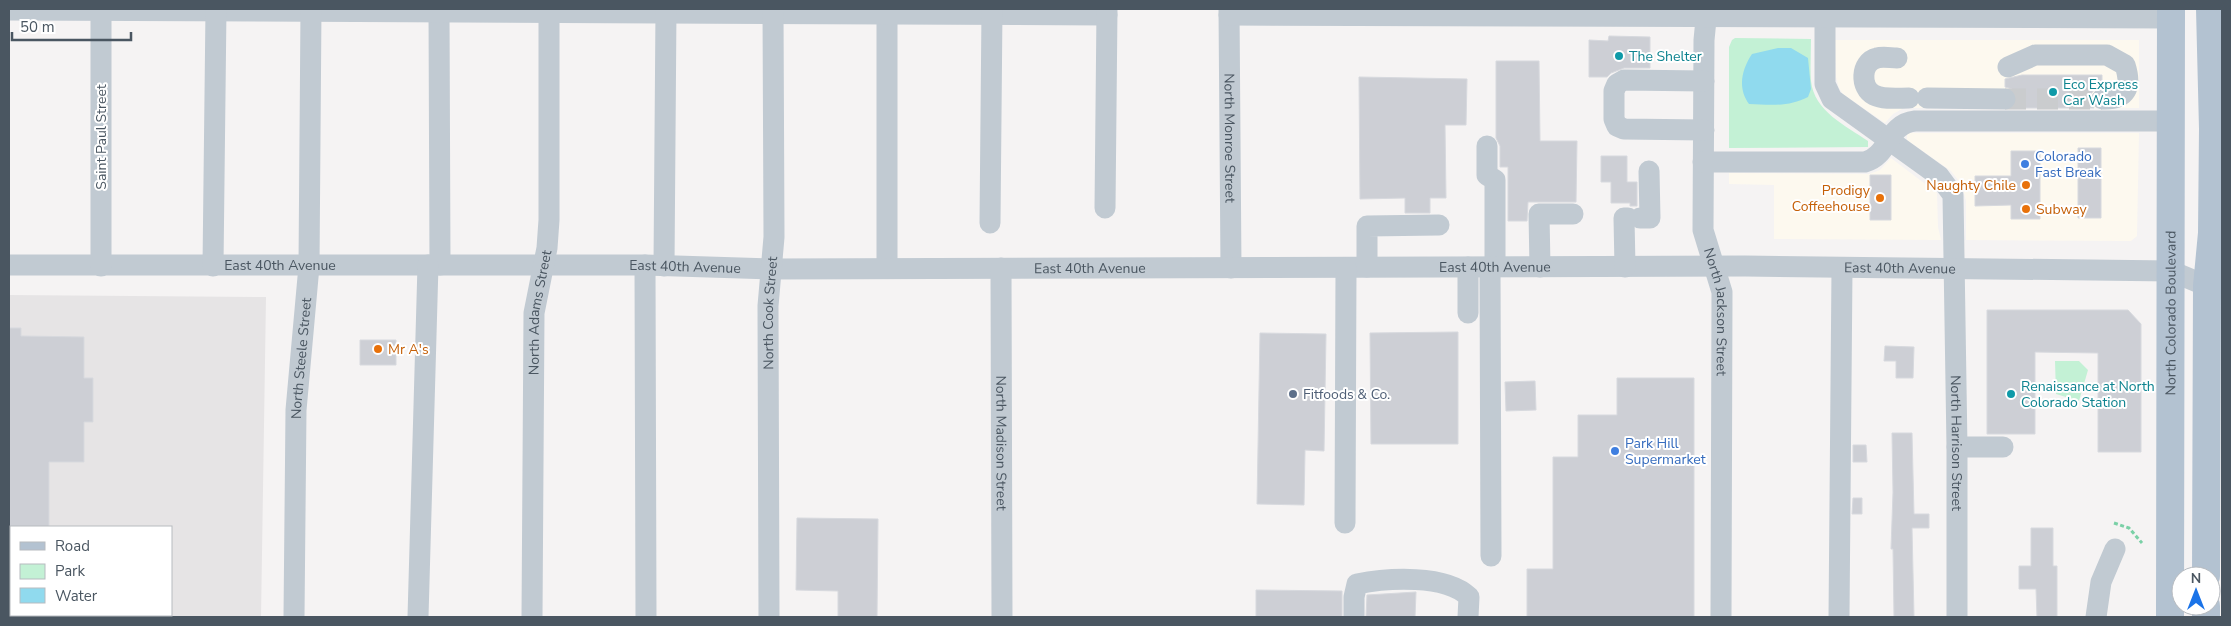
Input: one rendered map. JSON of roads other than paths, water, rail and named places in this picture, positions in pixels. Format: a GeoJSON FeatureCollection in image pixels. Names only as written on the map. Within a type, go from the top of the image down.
{"type":"FeatureCollection","features":[{"type":"Feature","properties":{"kind":"main road"},"geometry":{"type":"LineString","coordinates":[[2206,566],[2216,255],[2213,214],[2217,71],[2210,9]]}},
{"type":"Feature","properties":{"kind":"main road","name":"North Colorado Boulevard"},"geometry":{"type":"LineString","coordinates":[[2170,617],[2171,14]]}},
{"type":"Feature","properties":{"kind":"street"},"geometry":{"type":"LineString","coordinates":[[9,10],[1107,12],[1105,208]]}},
{"type":"Feature","properties":{"kind":"street","name":"Saint Paul Street"},"geometry":{"type":"LineString","coordinates":[[101,10],[101,266]]}},
{"type":"Feature","properties":{"kind":"street"},"geometry":{"type":"LineString","coordinates":[[213,266],[216,10]]}},
{"type":"Feature","properties":{"kind":"street","name":"North Steele Street"},"geometry":{"type":"LineString","coordinates":[[294,617],[296,410],[309,266],[311,10]]}},
{"type":"Feature","properties":{"kind":"street"},"geometry":{"type":"LineString","coordinates":[[418,617],[434,265],[439,10]]}},
{"type":"Feature","properties":{"kind":"street","name":"North Adams Street"},"geometry":{"type":"LineString","coordinates":[[532,617],[534,312],[547,248],[549,220],[549,11]]}},
{"type":"Feature","properties":{"kind":"street"},"geometry":{"type":"LineString","coordinates":[[646,617],[654,265],[666,11]]}},
{"type":"Feature","properties":{"kind":"street","name":"North Cook Street"},"geometry":{"type":"LineString","coordinates":[[769,617],[768,306],[774,237],[773,11]]}},
{"type":"Feature","properties":{"kind":"street"},"geometry":{"type":"LineString","coordinates":[[887,11],[887,268]]}},
{"type":"Feature","properties":{"kind":"street"},"geometry":{"type":"LineString","coordinates":[[990,223],[992,11]]}},
{"type":"Feature","properties":{"kind":"street"},"geometry":{"type":"LineString","coordinates":[[1229,12],[2171,14]]}},
{"type":"Feature","properties":{"kind":"street","name":"North Monroe Street"},"geometry":{"type":"LineString","coordinates":[[1229,12],[1231,268]]}},
{"type":"Feature","properties":{"kind":"street","name":"North Jackson Street"},"geometry":{"type":"LineString","coordinates":[[1706,13],[1703,230],[1722,292],[1721,617]]}},
{"type":"Feature","properties":{"kind":"street","name":"North Harrison Street"},"geometry":{"type":"LineString","coordinates":[[1825,13],[1824,76],[1828,92],[1838,105],[1939,176],[1950,188],[1955,202],[1957,617]]}},
{"type":"Feature","properties":{"kind":"street"},"geometry":{"type":"LineString","coordinates":[[2008,67],[2035,55],[2107,55],[2125,65],[2128,84],[2126,91],[2120,97],[2102,99]]}},
{"type":"Feature","properties":{"kind":"street"},"geometry":{"type":"LineString","coordinates":[[1897,58],[1876,58],[1868,65],[1863,74],[1866,86],[1873,95],[1881,98],[2005,99]]}},
{"type":"Feature","properties":{"kind":"street"},"geometry":{"type":"LineString","coordinates":[[1704,81],[1624,80],[1617,84],[1614,91],[1614,119],[1617,126],[1624,129],[1704,130]]}},
{"type":"Feature","properties":{"kind":"street"},"geometry":{"type":"LineString","coordinates":[[1703,162],[1866,162],[1876,156],[1902,124],[1915,121],[2171,121]]}},
{"type":"Feature","properties":{"kind":"street"},"geometry":{"type":"LineString","coordinates":[[1487,146],[1487,175],[1495,180],[1492,267],[1491,556]]}},
{"type":"Feature","properties":{"kind":"street"},"geometry":{"type":"LineString","coordinates":[[1625,267],[1624,218],[1650,218],[1649,171]]}},
{"type":"Feature","properties":{"kind":"street"},"geometry":{"type":"LineString","coordinates":[[1540,267],[1539,214],[1573,214]]}},
{"type":"Feature","properties":{"kind":"street"},"geometry":{"type":"LineString","coordinates":[[1367,267],[1367,226],[1440,225]]}},
{"type":"Feature","properties":{"kind":"street","name":"East 40th Avenue"},"geometry":{"type":"LineString","coordinates":[[2171,271],[2216,255]]}},
{"type":"Feature","properties":{"kind":"street","name":"East 40th Avenue"},"geometry":{"type":"LineString","coordinates":[[9,265],[654,265],[770,269],[1714,267],[2171,271],[2214,287]]}},
{"type":"Feature","properties":{"kind":"street"},"geometry":{"type":"LineString","coordinates":[[1468,267],[1468,313]]}},
{"type":"Feature","properties":{"kind":"street","name":"North Madison Street"},"geometry":{"type":"LineString","coordinates":[[1002,268],[1002,617]]}},
{"type":"Feature","properties":{"kind":"street"},"geometry":{"type":"LineString","coordinates":[[1345,523],[1346,268]]}},
{"type":"Feature","properties":{"kind":"street"},"geometry":{"type":"LineString","coordinates":[[1839,617],[1842,269]]}},
{"type":"Feature","properties":{"kind":"street"},"geometry":{"type":"LineString","coordinates":[[1957,447],[2003,447]]}},
{"type":"Feature","properties":{"kind":"street"},"geometry":{"type":"LineString","coordinates":[[2096,617],[2101,582],[2115,549]]}},
{"type":"Feature","properties":{"kind":"street"},"geometry":{"type":"LineString","coordinates":[[1354,617],[1354,597],[1357,584],[1405,579],[1453,586],[1462,590],[1469,597],[1468,617]]}},
{"type":"Feature","properties":{"kind":"water"},"geometry":{"type":"Polygon","coordinates":[[[1778,48],[1791,48],[1808,58],[1811,89],[1808,97],[1787,104],[1749,104],[1743,92],[1742,79],[1743,72],[1752,54],[1778,48]]]}},
{"type":"Feature","properties":{"kind":"tunnel"},"geometry":{"type":"LineString","coordinates":[[2005,99],[2102,99]]}},
{"type":"Feature","properties":{"kind":"place","name":"The Shelter"},"geometry":{"type":"Point","coordinates":[1619,56]}},
{"type":"Feature","properties":{"kind":"place","name":"Eco Express Car Wash"},"geometry":{"type":"Point","coordinates":[2053,92]}},
{"type":"Feature","properties":{"kind":"place","name":"Colorado Fast Break"},"geometry":{"type":"Point","coordinates":[2025,164]}},
{"type":"Feature","properties":{"kind":"place","name":"Naughty Chile"},"geometry":{"type":"Point","coordinates":[2026,185]}},
{"type":"Feature","properties":{"kind":"place","name":"Prodigy Coffeehouse"},"geometry":{"type":"Point","coordinates":[1880,198]}},
{"type":"Feature","properties":{"kind":"place","name":"Subway"},"geometry":{"type":"Point","coordinates":[2026,209]}},
{"type":"Feature","properties":{"kind":"place","name":"Mr A's"},"geometry":{"type":"Point","coordinates":[378,349]}},
{"type":"Feature","properties":{"kind":"place","name":"Fitfoods & Co."},"geometry":{"type":"Point","coordinates":[1293,394]}},
{"type":"Feature","properties":{"kind":"place","name":"Renaissance at North Colorado Station"},"geometry":{"type":"Point","coordinates":[2011,394]}},
{"type":"Feature","properties":{"kind":"place","name":"Park Hill Supermarket"},"geometry":{"type":"Point","coordinates":[1615,451]}}]}
